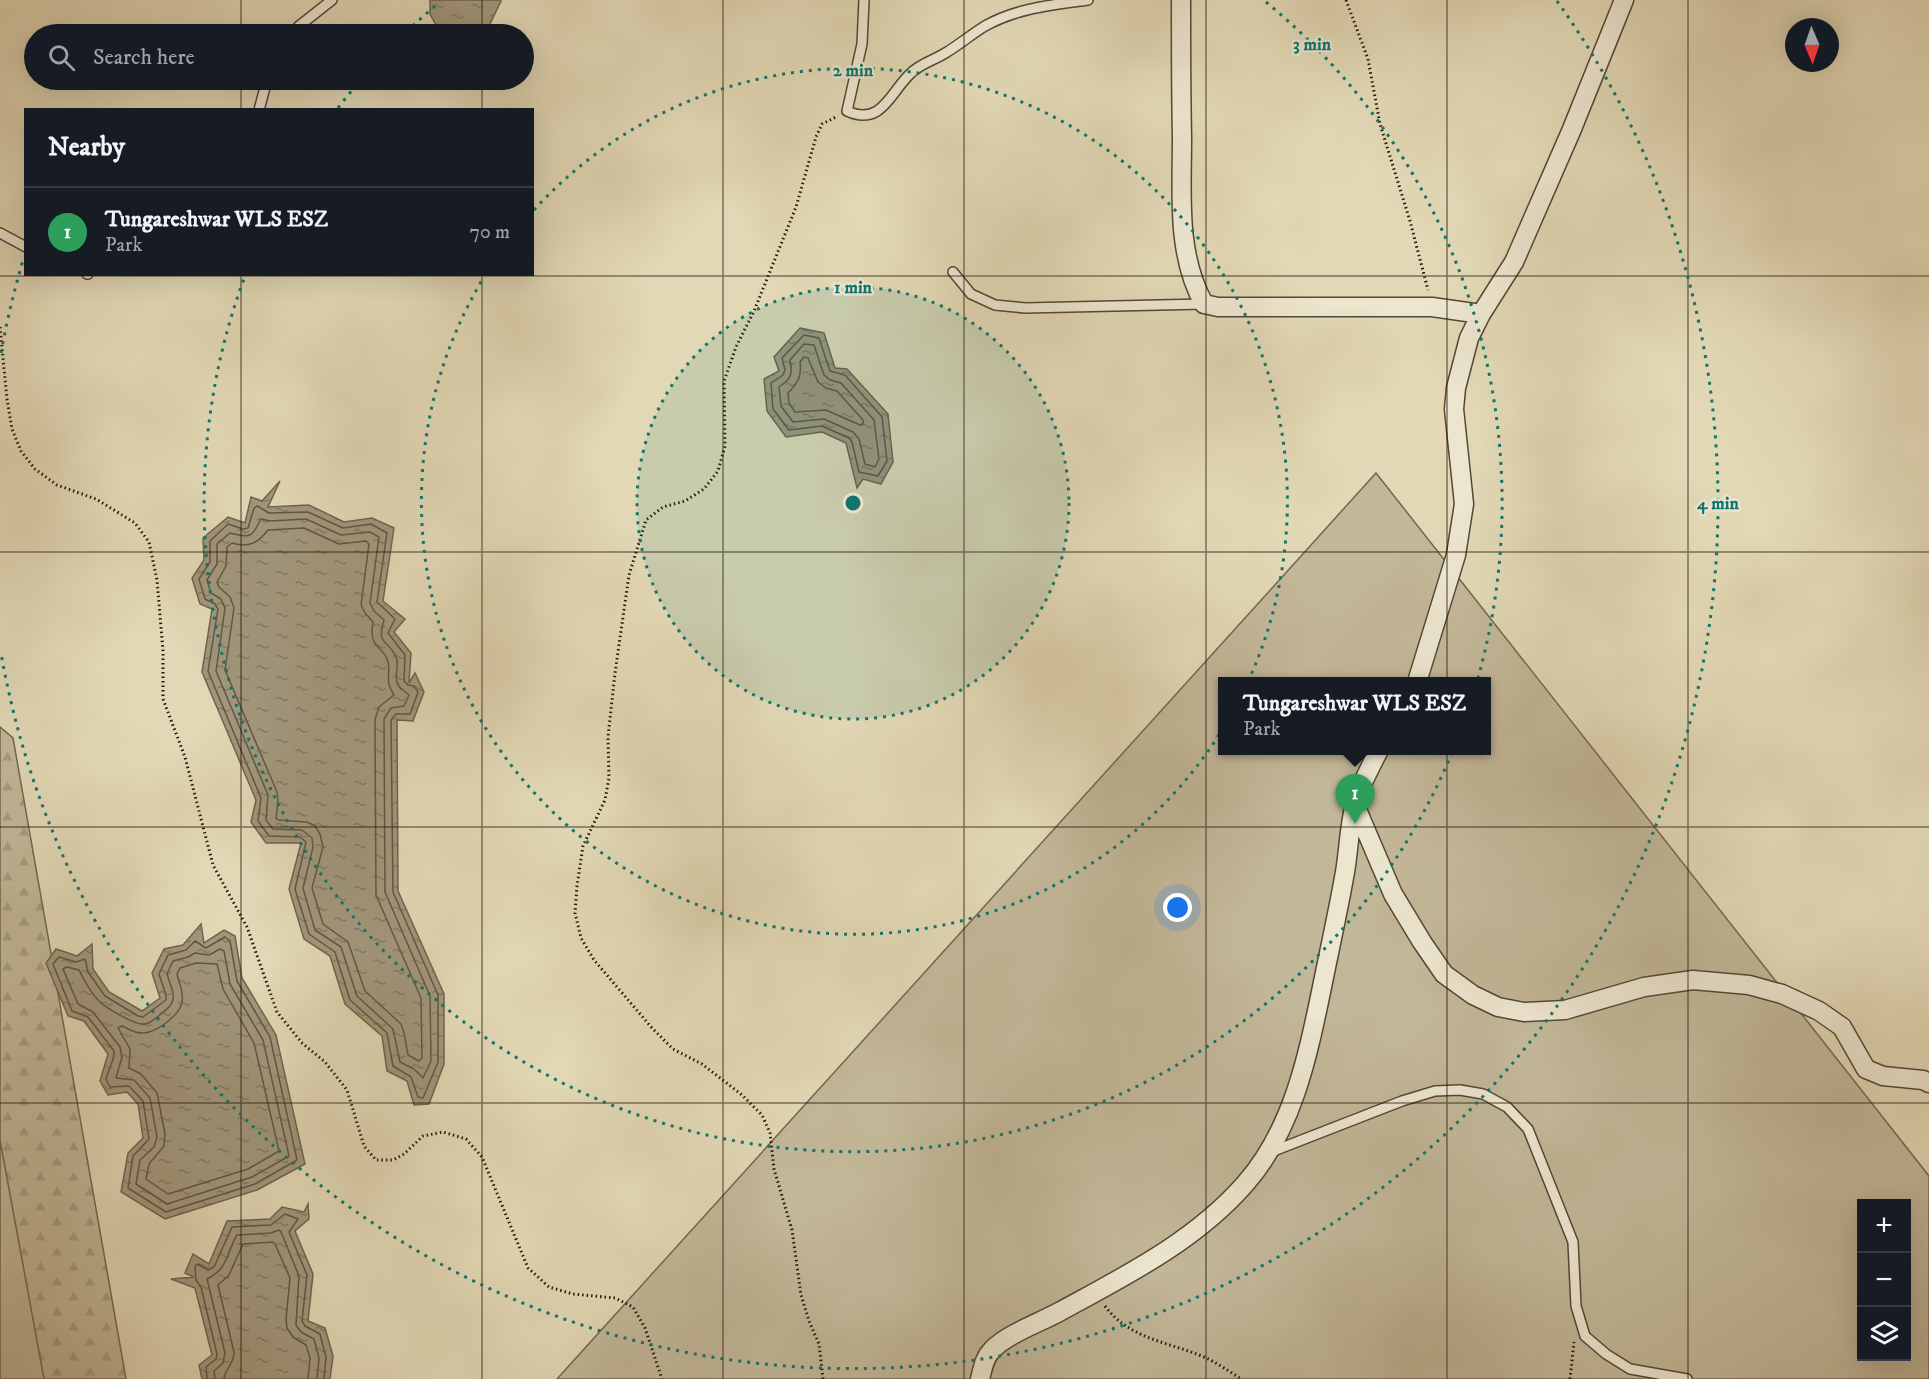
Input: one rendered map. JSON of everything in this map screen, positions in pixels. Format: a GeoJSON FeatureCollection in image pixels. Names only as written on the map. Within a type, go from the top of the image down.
{"type":"FeatureCollection","features":[{"type":"Feature","properties":{"kind":"street"},"geometry":{"type":"LineString","coordinates":[[1181,0],[1182,215],[1188,268],[1204,304],[1218,307],[1432,307],[1481,314]]}},
{"type":"Feature","properties":{"kind":"street"},"geometry":{"type":"LineString","coordinates":[[1418,677],[1456,555],[1464,504],[1454,409],[1456,388],[1469,338],[1481,314],[1514,262],[1572,129],[1624,0]]}},
{"type":"Feature","properties":{"kind":"street"},"geometry":{"type":"LineString","coordinates":[[980,1379],[985,1359],[1002,1341],[1097,1292],[1191,1235],[1245,1184],[1269,1153],[1292,1105],[1309,1047],[1345,869],[1355,804],[1376,755]]}},
{"type":"Feature","properties":{"kind":"street"},"geometry":{"type":"LineString","coordinates":[[1355,804],[1393,894],[1444,974],[1473,995],[1498,1007],[1524,1012],[1565,1010],[1644,987],[1693,980],[1749,985],[1782,994],[1820,1011],[1842,1027],[1866,1069],[1883,1076],[1923,1080],[1929,1083]]}},
{"type":"Feature","properties":{"kind":"lane"},"geometry":{"type":"LineString","coordinates":[[302,24],[332,0]]}},
{"type":"Feature","properties":{"kind":"lane"},"geometry":{"type":"LineString","coordinates":[[864,0],[862,44],[847,111],[855,115],[869,116],[881,110],[911,73],[947,53],[985,26],[1013,12],[1088,0]]}},
{"type":"Feature","properties":{"kind":"lane"},"geometry":{"type":"LineString","coordinates":[[260,108],[264,90]]}},
{"type":"Feature","properties":{"kind":"lane"},"geometry":{"type":"LineString","coordinates":[[0,233],[24,246]]}},
{"type":"Feature","properties":{"kind":"lane"},"geometry":{"type":"LineString","coordinates":[[953,272],[971,294],[995,305],[1025,308],[1204,304]]}},
{"type":"Feature","properties":{"kind":"lane"},"geometry":{"type":"LineString","coordinates":[[1269,1153],[1402,1101],[1435,1091],[1460,1090],[1483,1094],[1507,1107],[1528,1129],[1573,1242],[1576,1306],[1585,1336],[1606,1354],[1630,1369],[1688,1379]]}},
{"type":"Feature","properties":{"kind":"path"},"geometry":{"type":"LineString","coordinates":[[1346,0],[1368,59],[1380,124],[1425,272],[1432,307]]}},
{"type":"Feature","properties":{"kind":"path"},"geometry":{"type":"LineString","coordinates":[[823,1379],[819,1344],[801,1295],[792,1230],[774,1168],[770,1133],[762,1115],[742,1095],[702,1064],[674,1049],[652,1028],[594,960],[581,938],[575,914],[583,846],[605,800],[609,778],[608,737],[629,575],[646,520],[663,507],[685,501],[704,489],[718,471],[726,447],[724,381],[736,347],[754,311],[796,207],[816,137],[822,124],[847,111]]}},
{"type":"Feature","properties":{"kind":"path"},"geometry":{"type":"LineString","coordinates":[[0,327],[12,429],[21,451],[35,469],[57,484],[96,499],[135,523],[150,542],[157,580],[161,627],[163,699],[185,757],[213,865],[246,927],[277,1012],[302,1042],[325,1062],[347,1090],[364,1146],[376,1160],[393,1160],[404,1154],[423,1136],[443,1132],[466,1140],[482,1157],[528,1268],[549,1287],[573,1294],[615,1298],[633,1307],[645,1328],[662,1379]]}},
{"type":"Feature","properties":{"kind":"path"},"geometry":{"type":"LineString","coordinates":[[1097,1292],[1116,1320],[1133,1332],[1203,1357],[1240,1379]]}},
{"type":"Feature","properties":{"kind":"green space"},"geometry":{"type":"Polygon","coordinates":[[[1376,473],[1929,1176],[1929,1379],[557,1379],[1376,473]]]}},
{"type":"Feature","properties":{"kind":"green space"},"geometry":{"type":"Polygon","coordinates":[[[0,727],[13,738],[126,1379],[0,1379],[0,727]]]}},
{"type":"Feature","properties":{"kind":"green space"},"geometry":{"type":"Polygon","coordinates":[[[0,1140],[44,1379],[0,1379],[0,1140]]]}},
{"type":"Feature","properties":{"kind":"water"},"geometry":{"type":"Polygon","coordinates":[[[430,0],[501,0],[490,24],[436,24],[430,14],[430,0]]]}},
{"type":"Feature","properties":{"kind":"water"},"geometry":{"type":"Polygon","coordinates":[[[800,328],[824,333],[835,368],[847,369],[888,414],[893,462],[881,484],[863,479],[857,488],[846,443],[822,432],[786,437],[767,411],[764,379],[779,371],[774,357],[800,328]]]}},
{"type":"Feature","properties":{"kind":"water"},"geometry":{"type":"Polygon","coordinates":[[[280,481],[268,507],[309,505],[344,522],[372,518],[394,528],[383,601],[405,619],[394,632],[411,653],[409,683],[415,673],[424,692],[413,721],[397,720],[398,891],[444,994],[444,1064],[429,1104],[414,1105],[407,1081],[387,1071],[382,1036],[345,1004],[330,956],[304,939],[289,889],[301,843],[266,843],[251,822],[256,800],[202,672],[212,609],[200,604],[192,578],[204,560],[203,538],[228,517],[245,523],[251,497],[262,501],[280,481]]]}},
{"type":"Feature","properties":{"kind":"water"},"geometry":{"type":"Polygon","coordinates":[[[201,924],[204,943],[224,930],[235,936],[242,978],[276,1035],[305,1164],[257,1190],[165,1219],[121,1192],[128,1153],[143,1138],[138,1104],[127,1092],[108,1095],[100,1081],[108,1054],[84,1021],[68,1016],[46,963],[56,949],[77,956],[92,944],[93,969],[109,992],[142,1011],[160,998],[152,973],[164,949],[183,945],[201,924]]]}},
{"type":"Feature","properties":{"kind":"water"},"geometry":{"type":"Polygon","coordinates":[[[308,1204],[309,1219],[295,1231],[313,1274],[308,1321],[325,1328],[333,1356],[330,1379],[202,1379],[199,1365],[212,1355],[195,1288],[171,1279],[194,1277],[185,1273],[193,1254],[209,1264],[227,1221],[270,1219],[282,1207],[304,1212],[308,1204]]]}},
{"type":"Feature","properties":{"kind":"place","name":"Tungareshwar WLS ESZ"},"geometry":{"type":"Point","coordinates":[1355,824]}}]}
